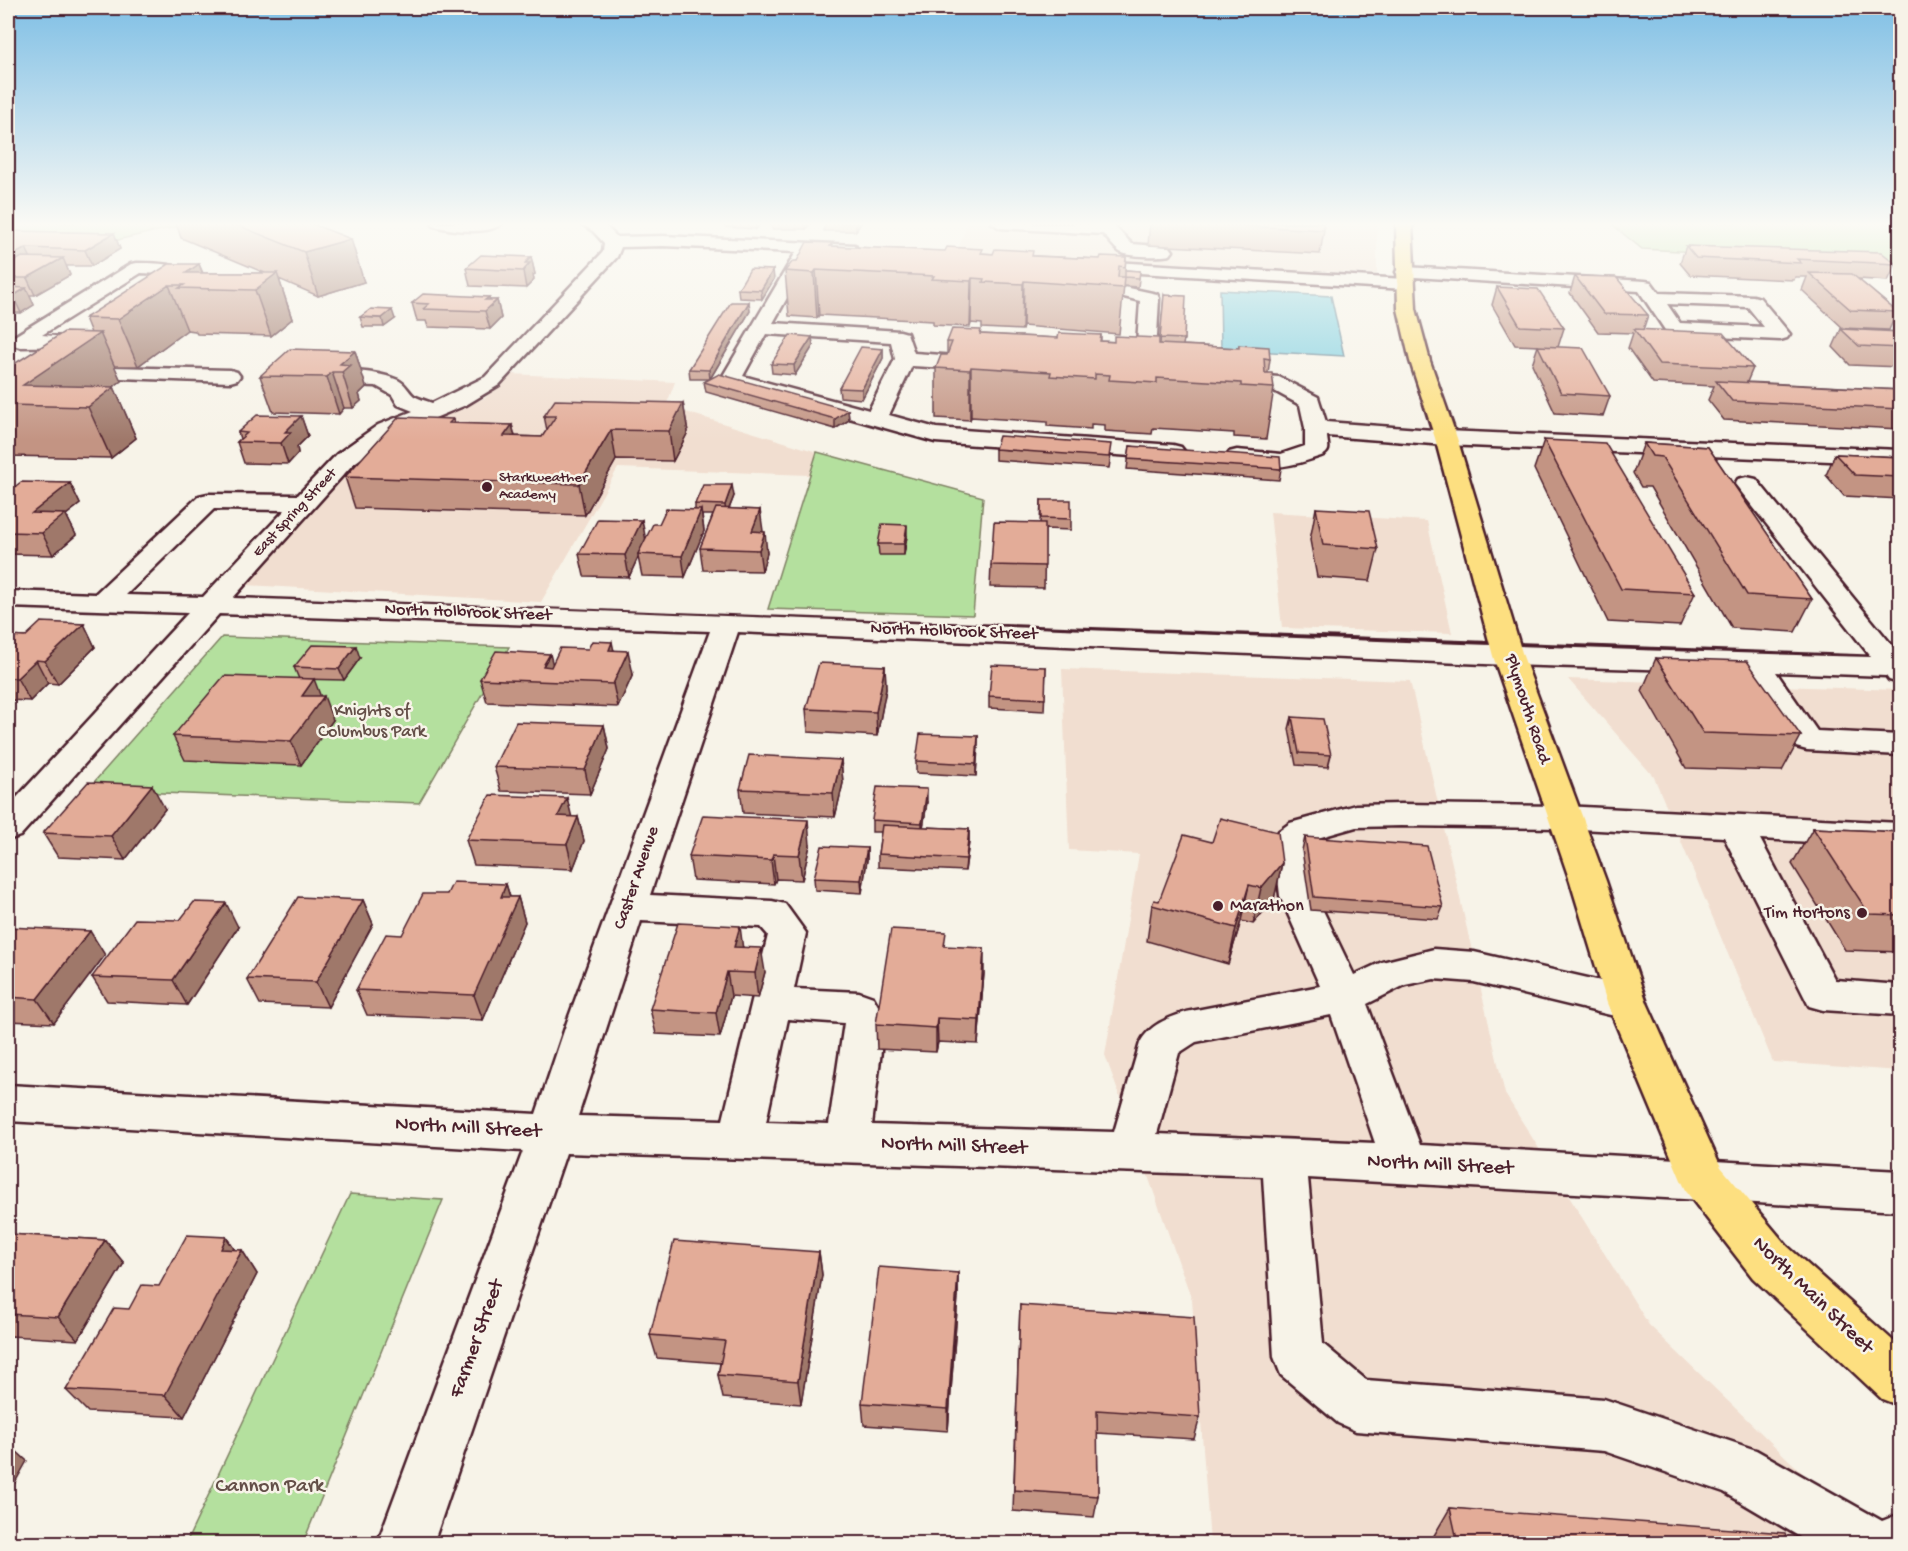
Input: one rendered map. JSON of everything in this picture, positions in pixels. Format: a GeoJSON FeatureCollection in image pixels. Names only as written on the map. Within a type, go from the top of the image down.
{"type":"FeatureCollection","features":[{"type":"Feature","properties":{"kind":"main road","name":"Plymouth Road"},"geometry":{"type":"LineString","coordinates":[[1406,295],[1407,309],[1420,361],[1446,438],[1508,656],[1563,817],[1588,881],[1627,1003],[1704,1180]]}},
{"type":"Feature","properties":{"kind":"main road","name":"North Main Street"},"geometry":{"type":"LineString","coordinates":[[1704,1180],[1770,1262],[1900,1381]]}},
{"type":"Feature","properties":{"kind":"street"},"geometry":{"type":"LineString","coordinates":[[92,338],[73,342],[20,341],[93,295]]}},
{"type":"Feature","properties":{"kind":"street","name":"East Spring Street"},"geometry":{"type":"LineString","coordinates":[[8,828],[345,459],[386,430],[492,381],[572,295]]}},
{"type":"Feature","properties":{"kind":"street"},"geometry":{"type":"LineString","coordinates":[[780,295],[731,379],[934,435],[1283,460],[1316,450],[1316,428],[1310,402],[1272,381],[1214,378]]}},
{"type":"Feature","properties":{"kind":"street"},"geometry":{"type":"LineString","coordinates":[[1139,295],[1150,298],[1145,373]]}},
{"type":"Feature","properties":{"kind":"street"},"geometry":{"type":"LineString","coordinates":[[1651,295],[1653,298],[1674,329],[1780,334],[1754,302],[1653,298]]}},
{"type":"Feature","properties":{"kind":"street"},"geometry":{"type":"LineString","coordinates":[[78,305],[111,306]]}},
{"type":"Feature","properties":{"kind":"street"},"geometry":{"type":"LineString","coordinates":[[760,328],[900,337],[905,359],[876,419]]}},
{"type":"Feature","properties":{"kind":"street"},"geometry":{"type":"LineString","coordinates":[[73,342],[47,366],[230,376]]}},
{"type":"Feature","properties":{"kind":"street"},"geometry":{"type":"LineString","coordinates":[[905,359],[1008,365]]}},
{"type":"Feature","properties":{"kind":"street"},"geometry":{"type":"LineString","coordinates":[[1122,372],[1168,375]]}},
{"type":"Feature","properties":{"kind":"street"},"geometry":{"type":"LineString","coordinates":[[302,378],[385,380],[403,392],[406,400],[431,411]]}},
{"type":"Feature","properties":{"kind":"street"},"geometry":{"type":"LineString","coordinates":[[1316,428],[1446,438],[1900,457]]}},
{"type":"Feature","properties":{"kind":"street"},"geometry":{"type":"LineString","coordinates":[[1747,484],[1899,670]]}},
{"type":"Feature","properties":{"kind":"street"},"geometry":{"type":"LineString","coordinates":[[102,602],[208,501],[303,503]]}},
{"type":"Feature","properties":{"kind":"street","name":"North Holbrook Street"},"geometry":{"type":"LineString","coordinates":[[8,599],[727,623],[1899,670]]}},
{"type":"Feature","properties":{"kind":"street","name":"Caster Avenue"},"geometry":{"type":"LineString","coordinates":[[551,1134],[627,907],[727,623]]}},
{"type":"Feature","properties":{"kind":"street"},"geometry":{"type":"LineString","coordinates":[[1755,663],[1807,740],[1900,745]]}},
{"type":"Feature","properties":{"kind":"street"},"geometry":{"type":"LineString","coordinates":[[1405,1164],[1345,997],[1298,896],[1291,839],[1302,831],[1356,816],[1563,817],[1900,835]]}},
{"type":"Feature","properties":{"kind":"street"},"geometry":{"type":"LineString","coordinates":[[1736,826],[1823,995],[1900,1000]]}},
{"type":"Feature","properties":{"kind":"street"},"geometry":{"type":"LineString","coordinates":[[627,907],[772,914],[787,933],[740,1140]]}},
{"type":"Feature","properties":{"kind":"street"},"geometry":{"type":"LineString","coordinates":[[1130,1152],[1161,1043],[1186,1028],[1345,997],[1396,972],[1434,964],[1474,967],[1627,1003]]}},
{"type":"Feature","properties":{"kind":"street"},"geometry":{"type":"LineString","coordinates":[[772,1003],[859,1008],[865,1018],[848,1143]]}},
{"type":"Feature","properties":{"kind":"street","name":"North Mill Street"},"geometry":{"type":"LineString","coordinates":[[8,1103],[551,1134],[1284,1157],[1900,1191]]}},
{"type":"Feature","properties":{"kind":"street","name":"Farmer Street"},"geometry":{"type":"LineString","coordinates":[[405,1544],[551,1134]]}},
{"type":"Feature","properties":{"kind":"street"},"geometry":{"type":"LineString","coordinates":[[1284,1157],[1299,1357],[1356,1405],[1604,1425],[1737,1469],[1868,1544]]}},
{"type":"Feature","properties":{"kind":"shaded area"},"geometry":{"type":"Polygon","coordinates":[[[511,374],[675,382],[666,406],[817,452],[809,475],[618,468],[541,602],[245,585],[340,477],[379,443],[485,398],[511,374]]]}},
{"type":"Feature","properties":{"kind":"shaded area"},"geometry":{"type":"Polygon","coordinates":[[[1270,512],[1427,521],[1452,633],[1282,628],[1270,512]]]}},
{"type":"Feature","properties":{"kind":"shaded area"},"geometry":{"type":"Polygon","coordinates":[[[1062,669],[1410,681],[1505,1094],[1649,1325],[1875,1543],[1210,1543],[1192,1300],[1105,1055],[1139,854],[1069,850],[1062,669]]]}},
{"type":"Feature","properties":{"kind":"shaded area"},"geometry":{"type":"Polygon","coordinates":[[[1568,679],[1900,690],[1900,1071],[1773,1062],[1654,777],[1568,679]]]}},
{"type":"Feature","properties":{"kind":"green space"},"geometry":{"type":"Polygon","coordinates":[[[817,452],[983,497],[973,615],[768,609],[817,452]]]}},
{"type":"Feature","properties":{"kind":"green space","name":"Knights of Columbus Park"},"geometry":{"type":"Polygon","coordinates":[[[222,637],[509,647],[419,803],[87,790],[222,637]]]}},
{"type":"Feature","properties":{"kind":"green space","name":"Cannon Park"},"geometry":{"type":"Polygon","coordinates":[[[350,1194],[443,1200],[303,1543],[186,1543],[350,1194]]]}},
{"type":"Feature","properties":{"kind":"water"},"geometry":{"type":"Polygon","coordinates":[[[1220,295],[1331,296],[1344,356],[1221,349],[1220,295]]]}},
{"type":"Feature","properties":{"kind":"building"},"geometry":{"type":"Polygon","coordinates":[[[120,295],[153,295],[118,319],[85,318],[120,295]]]}},
{"type":"Feature","properties":{"kind":"building"},"geometry":{"type":"Polygon","coordinates":[[[421,295],[489,297],[485,300],[497,300],[485,311],[423,309],[429,304],[412,303],[421,295]]]}},
{"type":"Feature","properties":{"kind":"building"},"geometry":{"type":"Polygon","coordinates":[[[1164,295],[1186,296],[1184,339],[1160,338],[1164,295]]]}},
{"type":"Feature","properties":{"kind":"building"},"geometry":{"type":"Polygon","coordinates":[[[1502,295],[1542,295],[1564,328],[1520,326],[1502,295]]]}},
{"type":"Feature","properties":{"kind":"building"},"geometry":{"type":"Polygon","coordinates":[[[1590,295],[1631,295],[1648,315],[1604,314],[1590,295]]]}},
{"type":"Feature","properties":{"kind":"building"},"geometry":{"type":"Polygon","coordinates":[[[1834,295],[1877,295],[1897,312],[1851,310],[1834,295]]]}},
{"type":"Feature","properties":{"kind":"building"},"geometry":{"type":"Polygon","coordinates":[[[731,302],[749,302],[709,370],[689,369],[731,302]]]}},
{"type":"Feature","properties":{"kind":"building"},"geometry":{"type":"Polygon","coordinates":[[[371,309],[392,310],[382,318],[360,317],[371,309]]]}},
{"type":"Feature","properties":{"kind":"building"},"geometry":{"type":"Polygon","coordinates":[[[952,329],[981,330],[980,334],[1058,338],[1059,333],[1101,335],[1100,341],[1114,342],[1114,336],[1159,338],[1159,344],[1239,348],[1239,345],[1269,347],[1270,359],[1264,358],[1265,373],[1272,373],[1274,388],[1241,386],[1241,383],[1157,378],[1157,383],[1109,380],[1110,375],[1095,374],[1095,379],[1050,376],[1051,372],[971,367],[970,370],[936,368],[941,355],[947,355],[952,342],[947,342],[952,329]]]}},
{"type":"Feature","properties":{"kind":"building"},"geometry":{"type":"Polygon","coordinates":[[[1634,329],[1723,333],[1753,368],[1659,364],[1634,329]]]}},
{"type":"Feature","properties":{"kind":"building"},"geometry":{"type":"Polygon","coordinates":[[[1841,329],[1900,332],[1900,348],[1859,346],[1841,329]]]}},
{"type":"Feature","properties":{"kind":"building"},"geometry":{"type":"Polygon","coordinates":[[[64,332],[100,333],[23,385],[114,387],[88,407],[8,405],[8,368],[64,332]]]}},
{"type":"Feature","properties":{"kind":"building"},"geometry":{"type":"Polygon","coordinates":[[[790,335],[812,337],[794,365],[771,364],[790,335]]]}},
{"type":"Feature","properties":{"kind":"building"},"geometry":{"type":"Polygon","coordinates":[[[1538,346],[1583,348],[1610,396],[1561,393],[1538,346]]]}},
{"type":"Feature","properties":{"kind":"building"},"geometry":{"type":"Polygon","coordinates":[[[861,347],[883,349],[862,389],[839,388],[861,347]]]}},
{"type":"Feature","properties":{"kind":"building"},"geometry":{"type":"Polygon","coordinates":[[[290,349],[355,351],[340,364],[350,365],[342,372],[332,372],[327,377],[260,376],[290,349]]]}},
{"type":"Feature","properties":{"kind":"building"},"geometry":{"type":"Polygon","coordinates":[[[719,374],[848,410],[835,419],[704,382],[719,374]]]}},
{"type":"Feature","properties":{"kind":"building"},"geometry":{"type":"Polygon","coordinates":[[[1716,381],[1900,390],[1900,409],[1732,401],[1716,381]]]}},
{"type":"Feature","properties":{"kind":"building"},"geometry":{"type":"Polygon","coordinates":[[[555,400],[683,403],[669,431],[611,430],[579,484],[345,477],[399,417],[453,419],[449,423],[512,425],[504,436],[542,437],[556,416],[544,416],[555,400]]]}},
{"type":"Feature","properties":{"kind":"building"},"geometry":{"type":"Polygon","coordinates":[[[257,415],[301,416],[285,432],[291,432],[281,443],[237,442],[247,433],[238,432],[257,415]]]}},
{"type":"Feature","properties":{"kind":"building"},"geometry":{"type":"Polygon","coordinates":[[[999,436],[1111,444],[1109,457],[995,449],[999,436]]]}},
{"type":"Feature","properties":{"kind":"building"},"geometry":{"type":"Polygon","coordinates":[[[1544,440],[1605,443],[1695,593],[1621,589],[1544,440]]]}},
{"type":"Feature","properties":{"kind":"building"},"geometry":{"type":"Polygon","coordinates":[[[1644,443],[1708,447],[1812,599],[1747,595],[1662,457],[1652,456],[1644,443]]]}},
{"type":"Feature","properties":{"kind":"building"},"geometry":{"type":"Polygon","coordinates":[[[1130,446],[1280,457],[1281,469],[1128,459],[1130,446]]]}},
{"type":"Feature","properties":{"kind":"building"},"geometry":{"type":"Polygon","coordinates":[[[1835,454],[1900,457],[1900,477],[1855,475],[1835,454]]]}},
{"type":"Feature","properties":{"kind":"building"},"geometry":{"type":"Polygon","coordinates":[[[21,482],[70,483],[32,513],[65,514],[42,533],[8,532],[8,492],[21,482]]]}},
{"type":"Feature","properties":{"kind":"building"},"geometry":{"type":"Polygon","coordinates":[[[703,485],[732,485],[725,505],[695,504],[703,485]]]}},
{"type":"Feature","properties":{"kind":"building"},"geometry":{"type":"Polygon","coordinates":[[[1041,500],[1071,500],[1071,519],[1041,518],[1041,500]]]}},
{"type":"Feature","properties":{"kind":"building"},"geometry":{"type":"Polygon","coordinates":[[[716,508],[760,510],[752,531],[765,532],[759,550],[700,548],[716,508]]]}},
{"type":"Feature","properties":{"kind":"building"},"geometry":{"type":"Polygon","coordinates":[[[1316,508],[1369,511],[1378,549],[1323,545],[1316,508]]]}},
{"type":"Feature","properties":{"kind":"building"},"geometry":{"type":"Polygon","coordinates":[[[666,509],[701,510],[682,556],[638,554],[653,524],[659,524],[666,509]]]}},
{"type":"Feature","properties":{"kind":"building"},"geometry":{"type":"Polygon","coordinates":[[[598,519],[642,520],[625,555],[579,554],[598,519]]]}},
{"type":"Feature","properties":{"kind":"building"},"geometry":{"type":"Polygon","coordinates":[[[994,522],[1045,523],[1045,566],[991,565],[994,522]]]}},
{"type":"Feature","properties":{"kind":"building"},"geometry":{"type":"Polygon","coordinates":[[[882,524],[907,525],[904,544],[878,544],[882,524]]]}},
{"type":"Feature","properties":{"kind":"building"},"geometry":{"type":"Polygon","coordinates":[[[41,622],[84,624],[45,661],[36,660],[17,678],[8,678],[8,636],[25,637],[41,622]]]}},
{"type":"Feature","properties":{"kind":"building"},"geometry":{"type":"Polygon","coordinates":[[[592,641],[612,642],[609,650],[628,651],[613,684],[480,679],[496,651],[550,654],[543,666],[551,667],[560,648],[588,649],[592,641]]]}},
{"type":"Feature","properties":{"kind":"building"},"geometry":{"type":"Polygon","coordinates":[[[312,645],[356,646],[339,669],[294,667],[312,645]]]}},
{"type":"Feature","properties":{"kind":"building"},"geometry":{"type":"Polygon","coordinates":[[[1656,658],[1747,661],[1801,736],[1703,733],[1656,658]]]}},
{"type":"Feature","properties":{"kind":"building"},"geometry":{"type":"Polygon","coordinates":[[[819,663],[885,666],[876,712],[806,709],[819,663]]]}},
{"type":"Feature","properties":{"kind":"building"},"geometry":{"type":"Polygon","coordinates":[[[992,665],[1046,667],[1045,699],[989,696],[992,665]]]}},
{"type":"Feature","properties":{"kind":"building"},"geometry":{"type":"Polygon","coordinates":[[[224,676],[314,679],[302,696],[324,696],[291,741],[173,736],[224,676]]]}},
{"type":"Feature","properties":{"kind":"building"},"geometry":{"type":"Polygon","coordinates":[[[1292,717],[1323,719],[1331,755],[1299,753],[1292,717]]]}},
{"type":"Feature","properties":{"kind":"building"},"geometry":{"type":"Polygon","coordinates":[[[516,722],[604,725],[585,770],[494,767],[516,722]]]}},
{"type":"Feature","properties":{"kind":"building"},"geometry":{"type":"Polygon","coordinates":[[[920,734],[978,736],[976,764],[916,761],[920,734]]]}},
{"type":"Feature","properties":{"kind":"building"},"geometry":{"type":"Polygon","coordinates":[[[749,755],[841,760],[833,793],[740,789],[749,755]]]}},
{"type":"Feature","properties":{"kind":"building"},"geometry":{"type":"Polygon","coordinates":[[[88,782],[152,785],[111,836],[43,833],[88,782]]]}},
{"type":"Feature","properties":{"kind":"building"},"geometry":{"type":"Polygon","coordinates":[[[877,787],[927,789],[922,823],[872,820],[877,787]]]}},
{"type":"Feature","properties":{"kind":"building"},"geometry":{"type":"Polygon","coordinates":[[[490,795],[567,798],[558,816],[578,817],[567,844],[466,840],[490,795]]]}},
{"type":"Feature","properties":{"kind":"building"},"geometry":{"type":"Polygon","coordinates":[[[703,815],[808,820],[799,855],[773,854],[771,860],[689,856],[703,815]]]}},
{"type":"Feature","properties":{"kind":"building"},"geometry":{"type":"Polygon","coordinates":[[[1220,818],[1278,832],[1282,863],[1261,888],[1249,885],[1236,928],[1152,905],[1154,900],[1159,901],[1184,835],[1212,842],[1220,818]]]}},
{"type":"Feature","properties":{"kind":"building"},"geometry":{"type":"Polygon","coordinates":[[[882,825],[969,829],[966,859],[878,854],[882,825]]]}},
{"type":"Feature","properties":{"kind":"building"},"geometry":{"type":"Polygon","coordinates":[[[1813,828],[1900,832],[1900,915],[1869,914],[1813,828]]]}},
{"type":"Feature","properties":{"kind":"building"},"geometry":{"type":"Polygon","coordinates":[[[1305,837],[1427,846],[1443,907],[1314,897],[1305,837]]]}},
{"type":"Feature","properties":{"kind":"building"},"geometry":{"type":"Polygon","coordinates":[[[822,846],[867,848],[861,880],[814,878],[822,846]]]}},
{"type":"Feature","properties":{"kind":"building"},"geometry":{"type":"Polygon","coordinates":[[[453,882],[506,884],[501,897],[518,897],[474,995],[356,990],[386,934],[402,935],[423,894],[447,894],[453,882]]]}},
{"type":"Feature","properties":{"kind":"building"},"geometry":{"type":"Polygon","coordinates":[[[298,897],[363,900],[316,982],[247,979],[298,897]]]}},
{"type":"Feature","properties":{"kind":"building"},"geometry":{"type":"Polygon","coordinates":[[[194,902],[226,903],[173,980],[92,977],[135,919],[180,920],[194,902]]]}},
{"type":"Feature","properties":{"kind":"building"},"geometry":{"type":"Polygon","coordinates":[[[678,923],[740,926],[734,947],[761,948],[755,973],[727,972],[716,1013],[650,1009],[678,923]]]}},
{"type":"Feature","properties":{"kind":"building"},"geometry":{"type":"Polygon","coordinates":[[[8,927],[90,931],[37,999],[8,997],[8,927]]]}},
{"type":"Feature","properties":{"kind":"building"},"geometry":{"type":"Polygon","coordinates":[[[891,929],[946,932],[944,946],[984,948],[979,1020],[937,1018],[936,1028],[876,1024],[891,929]]]}},
{"type":"Feature","properties":{"kind":"building"},"geometry":{"type":"Polygon","coordinates":[[[8,1234],[105,1240],[58,1317],[8,1314],[8,1234]]]}},
{"type":"Feature","properties":{"kind":"building"},"geometry":{"type":"Polygon","coordinates":[[[187,1235],[226,1237],[221,1249],[242,1250],[165,1395],[66,1390],[114,1308],[129,1309],[142,1285],[159,1286],[187,1235]]]}},
{"type":"Feature","properties":{"kind":"building"},"geometry":{"type":"Polygon","coordinates":[[[674,1241],[819,1252],[798,1381],[718,1375],[725,1341],[650,1335],[674,1241]]]}},
{"type":"Feature","properties":{"kind":"building"},"geometry":{"type":"Polygon","coordinates":[[[879,1267],[958,1273],[948,1409],[862,1403],[879,1267]]]}},
{"type":"Feature","properties":{"kind":"building"},"geometry":{"type":"Polygon","coordinates":[[[1020,1305],[1194,1317],[1200,1417],[1097,1410],[1098,1496],[1014,1490],[1020,1305]]]}},
{"type":"Feature","properties":{"kind":"building"},"geometry":{"type":"Polygon","coordinates":[[[8,1450],[15,1450],[8,1463],[8,1450]]]}},
{"type":"Feature","properties":{"kind":"building"},"geometry":{"type":"Polygon","coordinates":[[[1450,1508],[1785,1533],[1789,1544],[1458,1544],[1450,1508]]]}},
{"type":"Feature","properties":{"kind":"place","name":"Starkweather Academy"},"geometry":{"type":"Point","coordinates":[487,487]}},
{"type":"Feature","properties":{"kind":"place","name":"Marathon"},"geometry":{"type":"Point","coordinates":[1218,906]}},
{"type":"Feature","properties":{"kind":"place","name":"Tim Hortons"},"geometry":{"type":"Point","coordinates":[1862,913]}}]}
